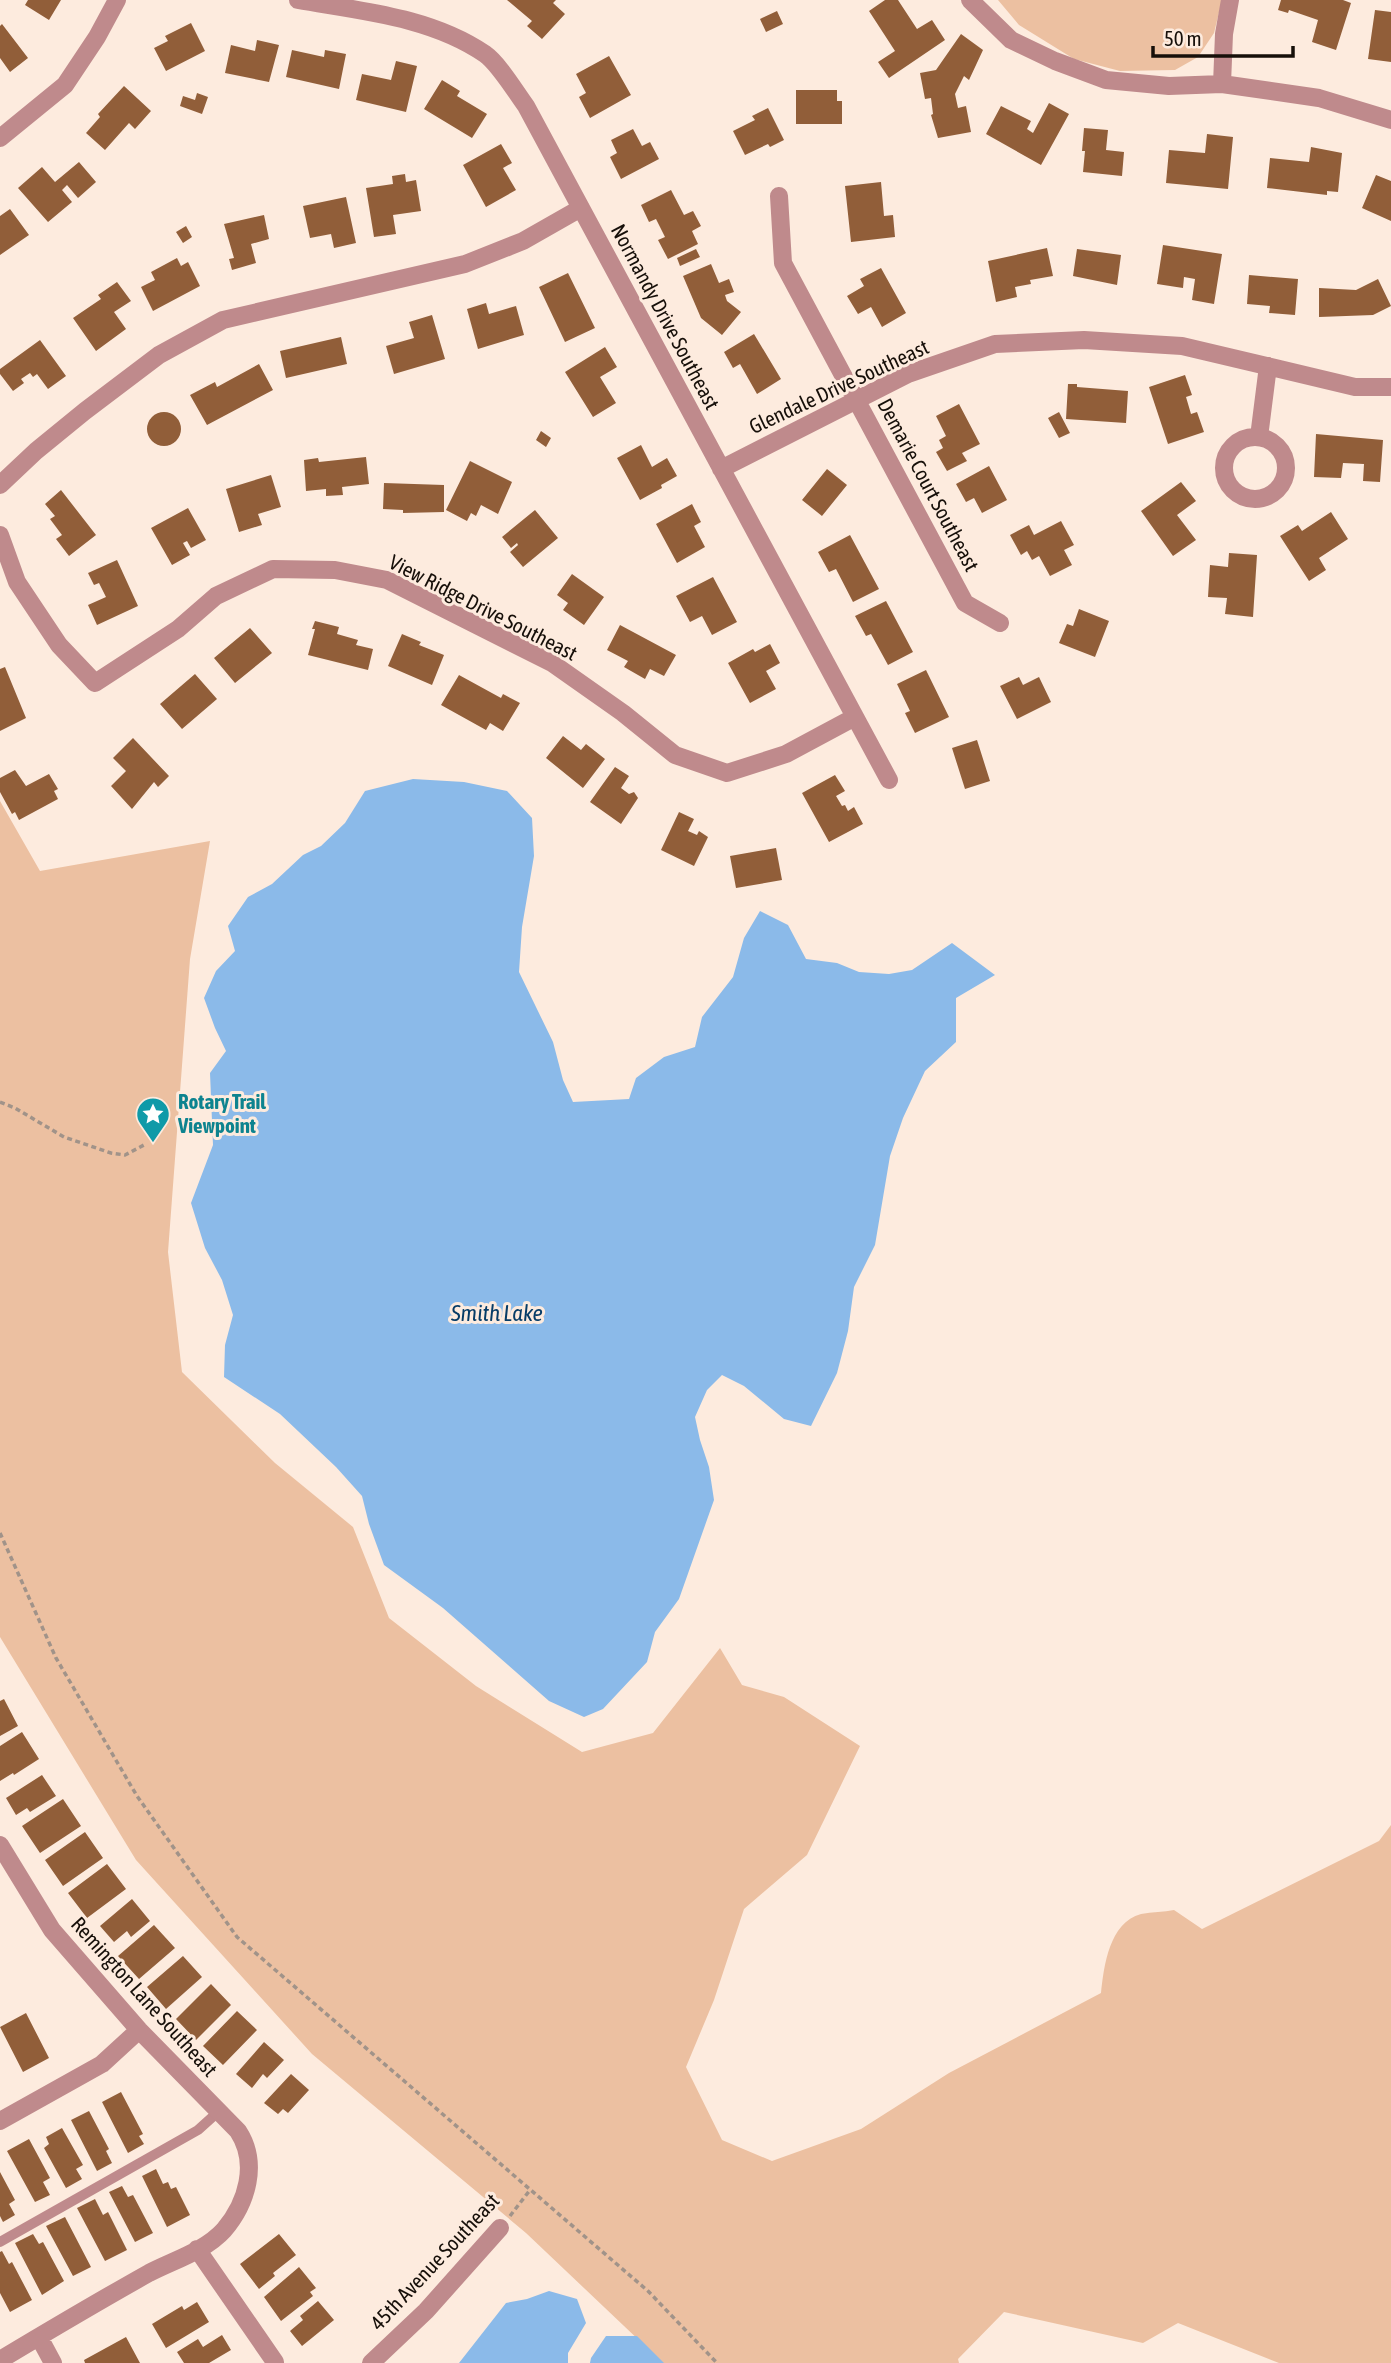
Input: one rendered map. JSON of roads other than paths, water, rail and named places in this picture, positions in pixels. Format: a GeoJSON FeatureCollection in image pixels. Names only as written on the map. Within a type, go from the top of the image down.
{"type":"FeatureCollection","features":[{"type":"Feature","properties":{"kind":"street"},"geometry":{"type":"LineString","coordinates":[[0,138],[65,85],[97,37],[117,0]]}},
{"type":"Feature","properties":{"kind":"street","name":"Normandy Drive Southeast"},"geometry":{"type":"LineString","coordinates":[[298,0],[389,16],[439,30],[487,56],[526,106],[889,780]]}},
{"type":"Feature","properties":{"kind":"street"},"geometry":{"type":"LineString","coordinates":[[970,0],[1011,40],[1055,61],[1106,80],[1169,86],[1222,84],[1319,98],[1391,120]]}},
{"type":"Feature","properties":{"kind":"street"},"geometry":{"type":"LineString","coordinates":[[1222,84],[1224,34],[1230,0]]}},
{"type":"Feature","properties":{"kind":"street","name":"Demarie Court Southeast"},"geometry":{"type":"LineString","coordinates":[[779,196],[783,264],[965,603],[1000,623]]}},
{"type":"Feature","properties":{"kind":"street"},"geometry":{"type":"LineString","coordinates":[[0,485],[46,443],[159,355],[223,320],[464,264],[523,241],[581,208]]}},
{"type":"Feature","properties":{"kind":"street","name":"Glendale Drive Southeast"},"geometry":{"type":"LineString","coordinates":[[721,469],[908,374],[995,344],[1084,340],[1182,346],[1354,387],[1391,387]]}},
{"type":"Feature","properties":{"kind":"street"},"geometry":{"type":"LineString","coordinates":[[1259,437],[1268,366]]}},
{"type":"Feature","properties":{"kind":"street","name":"View Ridge Drive Southeast"},"geometry":{"type":"LineString","coordinates":[[0,535],[17,582],[59,645],[95,682],[178,629],[216,596],[262,574],[273,569],[335,570],[387,580],[552,663],[623,713],[675,755],[727,773],[786,754],[855,717]]}},
{"type":"Feature","properties":{"kind":"street","name":"Remington Lane Southeast"},"geometry":{"type":"LineString","coordinates":[[0,1845],[52,1930],[139,2030],[245,2141],[249,2178],[245,2195],[224,2230],[211,2242],[197,2249]]}},
{"type":"Feature","properties":{"kind":"street"},"geometry":{"type":"LineString","coordinates":[[0,2121],[102,2064],[139,2030]]}},
{"type":"Feature","properties":{"kind":"street","name":"45th Avenue Southeast"},"geometry":{"type":"LineString","coordinates":[[371,2363],[426,2311],[500,2228]]}},
{"type":"Feature","properties":{"kind":"street"},"geometry":{"type":"LineString","coordinates":[[0,2360],[197,2249],[275,2362]]}},
{"type":"Feature","properties":{"kind":"street"},"geometry":{"type":"LineString","coordinates":[[39,2337],[52,2363]]}},
{"type":"Feature","properties":{"kind":"lane"},"geometry":{"type":"LineString","coordinates":[[0,2242],[198,2130],[218,2112]]}},
{"type":"Feature","properties":{"kind":"water","name":"Smith Lake"},"geometry":{"type":"Polygon","coordinates":[[[413,779],[464,782],[507,791],[532,818],[534,856],[522,927],[519,972],[553,1042],[563,1080],[573,1102],[629,1099],[636,1078],[664,1057],[695,1047],[702,1017],[733,977],[744,938],[760,911],[788,925],[806,959],[837,963],[859,972],[889,974],[912,970],[952,943],[995,975],[956,998],[956,1042],[925,1071],[903,1118],[890,1156],[875,1245],[854,1287],[848,1331],[837,1373],[811,1426],[784,1419],[744,1386],[722,1375],[707,1390],[695,1417],[709,1467],[714,1500],[679,1599],[655,1632],[647,1662],[603,1709],[584,1717],[549,1701],[443,1608],[384,1565],[362,1496],[336,1467],[280,1414],[224,1377],[225,1345],[233,1315],[222,1280],[205,1248],[191,1203],[213,1145],[210,1073],[226,1051],[204,998],[216,971],[235,951],[228,926],[248,897],[272,884],[303,855],[321,846],[345,823],[365,791],[413,779]]]}},
{"type":"Feature","properties":{"kind":"water"},"geometry":{"type":"Polygon","coordinates":[[[549,2291],[577,2299],[586,2323],[568,2353],[568,2363],[459,2363],[506,2303],[549,2291]]]}},
{"type":"Feature","properties":{"kind":"water"},"geometry":{"type":"Polygon","coordinates":[[[606,2336],[637,2336],[664,2363],[590,2363],[606,2336]]]}},
{"type":"Feature","properties":{"kind":"place","name":"Rotary Trail Viewpoint"},"geometry":{"type":"Point","coordinates":[153,1144]}}]}
